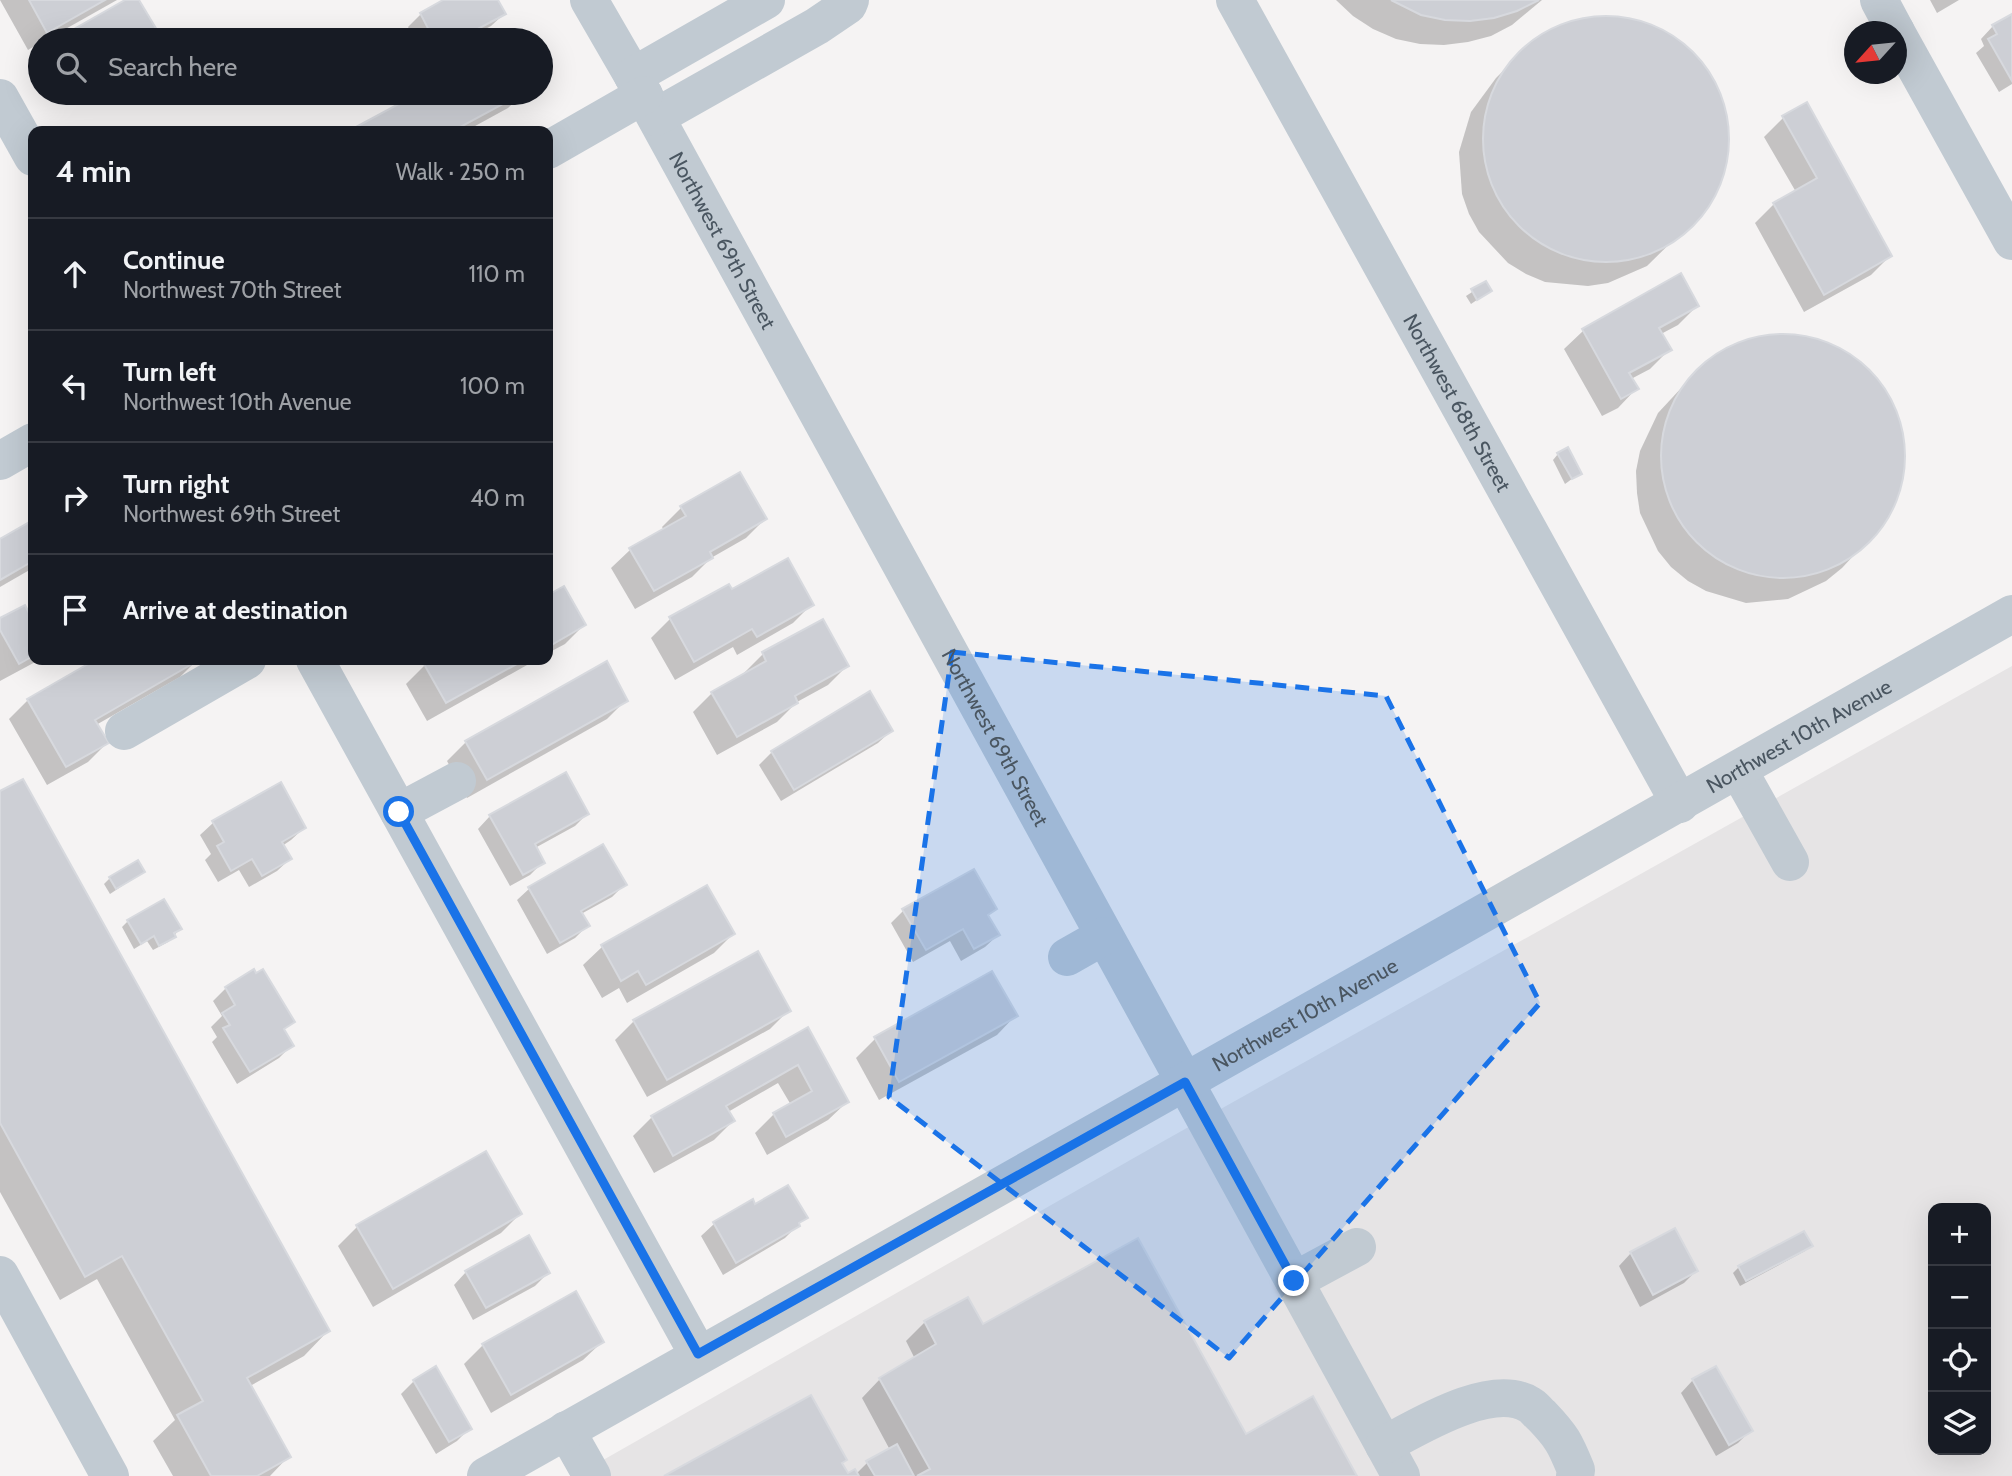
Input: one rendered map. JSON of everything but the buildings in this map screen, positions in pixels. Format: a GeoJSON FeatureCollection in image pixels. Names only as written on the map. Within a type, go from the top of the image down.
{"type":"FeatureCollection","features":[{"type":"Feature","properties":{"kind":"street","name":"Northwest 69th Street"},"geometry":{"type":"LineString","coordinates":[[589,0],[1392,1460]]}},
{"type":"Feature","properties":{"kind":"street"},"geometry":{"type":"LineString","coordinates":[[644,96],[766,0]]}},
{"type":"Feature","properties":{"kind":"street"},"geometry":{"type":"LineString","coordinates":[[553,147],[644,96],[817,26],[848,5],[850,0]]}},
{"type":"Feature","properties":{"kind":"street","name":"Northwest 68th Street"},"geometry":{"type":"LineString","coordinates":[[1235,0],[1680,804]]}},
{"type":"Feature","properties":{"kind":"street"},"geometry":{"type":"LineString","coordinates":[[1879,0],[1890,21]]}},
{"type":"Feature","properties":{"kind":"street"},"geometry":{"type":"LineString","coordinates":[[1907,52],[2012,241]]}},
{"type":"Feature","properties":{"kind":"street"},"geometry":{"type":"LineString","coordinates":[[0,98],[28,148]]}},
{"type":"Feature","properties":{"kind":"street"},"geometry":{"type":"LineString","coordinates":[[0,461],[28,445]]}},
{"type":"Feature","properties":{"kind":"street","name":"Northwest 10th Avenue"},"geometry":{"type":"LineString","coordinates":[[486,1476],[698,1354],[1739,771],[2012,614]]}},
{"type":"Feature","properties":{"kind":"street"},"geometry":{"type":"LineString","coordinates":[[124,731],[238,665]]}},
{"type":"Feature","properties":{"kind":"street"},"geometry":{"type":"LineString","coordinates":[[318,665],[698,1354]]}},
{"type":"Feature","properties":{"kind":"street"},"geometry":{"type":"LineString","coordinates":[[1739,771],[1790,862]]}},
{"type":"Feature","properties":{"kind":"street"},"geometry":{"type":"LineString","coordinates":[[399,812],[457,781]]}},
{"type":"Feature","properties":{"kind":"street"},"geometry":{"type":"LineString","coordinates":[[1067,957],[1104,936]]}},
{"type":"Feature","properties":{"kind":"street"},"geometry":{"type":"LineString","coordinates":[[1294,1281],[1357,1247]]}},
{"type":"Feature","properties":{"kind":"street"},"geometry":{"type":"LineString","coordinates":[[0,1275],[110,1476]]}},
{"type":"Feature","properties":{"kind":"street"},"geometry":{"type":"LineString","coordinates":[[1392,1460],[1434,1419],[1469,1405],[1506,1398],[1530,1405],[1563,1438],[1576,1470],[1575,1476]]}},
{"type":"Feature","properties":{"kind":"street"},"geometry":{"type":"LineString","coordinates":[[566,1430],[592,1476]]}},
{"type":"Feature","properties":{"kind":"highlighted area"},"geometry":{"type":"Polygon","coordinates":[[[952,652],[1386,696],[1540,1003],[1229,1358],[889,1097],[952,652]]]}},
{"type":"Feature","properties":{"kind":"shaded area"},"geometry":{"type":"Polygon","coordinates":[[[2012,666],[2012,1476],[575,1476],[1169,1138],[2012,666]]]}},
{"type":"Feature","properties":{"kind":"route"},"geometry":{"type":"LineString","coordinates":[[399,812],[698,1354],[1185,1082],[1294,1281]]}}]}
